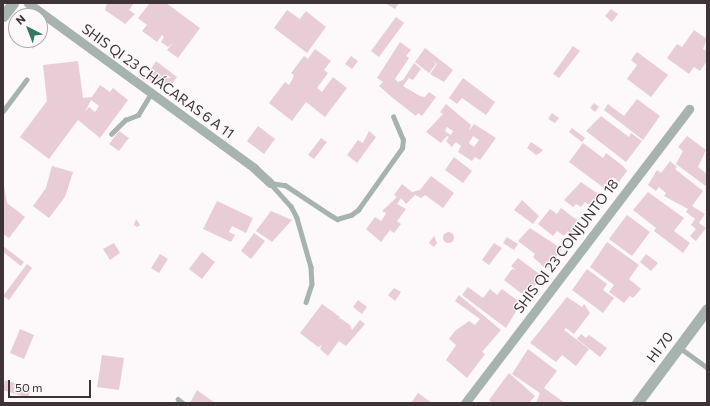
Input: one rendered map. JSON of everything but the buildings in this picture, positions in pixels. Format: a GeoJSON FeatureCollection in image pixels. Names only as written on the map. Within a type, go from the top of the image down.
{"type":"FeatureCollection","features":[{"type":"Feature","properties":{"kind":"street"},"geometry":{"type":"LineString","coordinates":[[3,16],[13,3]]}},
{"type":"Feature","properties":{"kind":"street","name":"SHIS QI 23 CHÁCARAS 6 A 11"},"geometry":{"type":"LineString","coordinates":[[28,3],[254,168],[270,183]]}},
{"type":"Feature","properties":{"kind":"street","name":"SHIS QI 23 CONJUNTO 18"},"geometry":{"type":"LineString","coordinates":[[466,402],[688,108]]}},
{"type":"Feature","properties":{"kind":"street","name":"HI 70"},"geometry":{"type":"LineString","coordinates":[[637,403],[707,309]]}},
{"type":"Feature","properties":{"kind":"lane"},"geometry":{"type":"LineString","coordinates":[[3,111],[26,80]]}},
{"type":"Feature","properties":{"kind":"lane"},"geometry":{"type":"LineString","coordinates":[[111,134],[125,120],[138,115],[152,94]]}},
{"type":"Feature","properties":{"kind":"lane"},"geometry":{"type":"LineString","coordinates":[[270,183],[285,185],[332,216],[351,215],[358,210],[402,148],[402,140],[393,117]]}},
{"type":"Feature","properties":{"kind":"lane"},"geometry":{"type":"LineString","coordinates":[[270,183],[291,206],[297,218],[311,268],[312,284],[306,302]]}},
{"type":"Feature","properties":{"kind":"lane"},"geometry":{"type":"LineString","coordinates":[[679,347],[707,367]]}},
{"type":"Feature","properties":{"kind":"lane"},"geometry":{"type":"LineString","coordinates":[[178,398],[183,403]]}}]}
